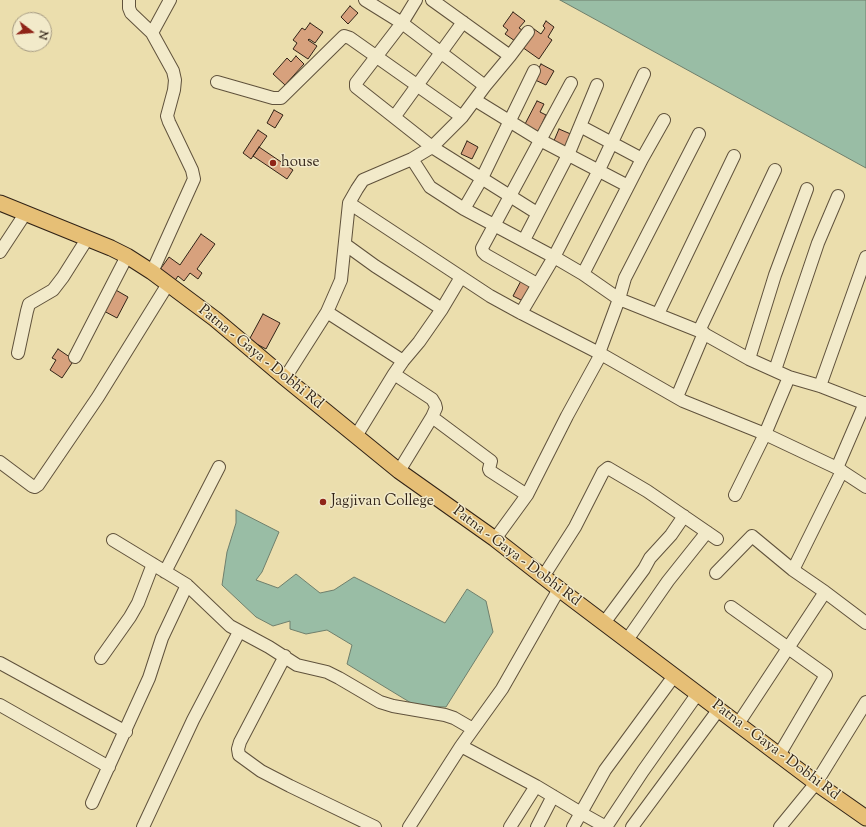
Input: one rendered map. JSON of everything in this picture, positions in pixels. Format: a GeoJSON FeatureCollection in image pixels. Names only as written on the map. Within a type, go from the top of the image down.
{"type":"FeatureCollection","features":[{"type":"Feature","properties":{"kind":"main road","name":"Patna - Gaya - Dobhi Rd"},"geometry":{"type":"LineString","coordinates":[[0,203],[87,238],[127,256],[152,272],[215,319],[399,471],[496,539],[559,590],[866,818]]}},
{"type":"Feature","properties":{"kind":"street"},"geometry":{"type":"LineString","coordinates":[[129,0],[129,8],[152,33],[173,71],[175,80],[174,90],[167,116],[192,170],[194,179],[152,272]]}},
{"type":"Feature","properties":{"kind":"street"},"geometry":{"type":"LineString","coordinates":[[152,33],[170,0]]}},
{"type":"Feature","properties":{"kind":"street"},"geometry":{"type":"LineString","coordinates":[[365,0],[402,23],[485,86]]}},
{"type":"Feature","properties":{"kind":"street"},"geometry":{"type":"LineString","coordinates":[[416,0],[402,23],[356,82],[356,87],[395,116],[432,147],[537,213]]}},
{"type":"Feature","properties":{"kind":"street"},"geometry":{"type":"LineString","coordinates":[[432,0],[510,56]]}},
{"type":"Feature","properties":{"kind":"street"},"geometry":{"type":"LineString","coordinates":[[395,116],[463,22]]}},
{"type":"Feature","properties":{"kind":"street"},"geometry":{"type":"LineString","coordinates":[[285,378],[328,312],[341,280],[350,203],[363,180],[412,159],[432,147],[462,117],[528,32]]}},
{"type":"Feature","properties":{"kind":"street"},"geometry":{"type":"LineString","coordinates":[[217,82],[273,98],[281,98],[344,36],[350,38],[462,117]]}},
{"type":"Feature","properties":{"kind":"street"},"geometry":{"type":"LineString","coordinates":[[464,209],[482,178],[534,71]]}},
{"type":"Feature","properties":{"kind":"street"},"geometry":{"type":"LineString","coordinates":[[521,313],[554,257],[598,172],[644,74]]}},
{"type":"Feature","properties":{"kind":"street"},"geometry":{"type":"LineString","coordinates":[[537,284],[486,255],[482,248],[496,225],[571,82]]}},
{"type":"Feature","properties":{"kind":"street"},"geometry":{"type":"LineString","coordinates":[[524,240],[568,155],[597,85]]}},
{"type":"Feature","properties":{"kind":"street"},"geometry":{"type":"LineString","coordinates":[[475,100],[540,140],[598,172],[628,186]]}},
{"type":"Feature","properties":{"kind":"street"},"geometry":{"type":"LineString","coordinates":[[583,274],[642,159],[664,120]]}},
{"type":"Feature","properties":{"kind":"street"},"geometry":{"type":"LineString","coordinates":[[580,126],[642,159]]}},
{"type":"Feature","properties":{"kind":"street"},"geometry":{"type":"LineString","coordinates":[[496,539],[527,495],[600,354],[625,278],[699,134]]}},
{"type":"Feature","properties":{"kind":"street"},"geometry":{"type":"LineString","coordinates":[[658,314],[734,156]]}},
{"type":"Feature","properties":{"kind":"street"},"geometry":{"type":"LineString","coordinates":[[412,159],[430,187],[464,209],[524,240],[583,274],[619,299],[701,332],[749,358],[789,377],[820,386],[865,403],[839,470],[793,570]]}},
{"type":"Feature","properties":{"kind":"street"},"geometry":{"type":"LineString","coordinates":[[677,397],[701,332],[775,170]]}},
{"type":"Feature","properties":{"kind":"street"},"geometry":{"type":"LineString","coordinates":[[749,358],[775,275],[807,189]]}},
{"type":"Feature","properties":{"kind":"street"},"geometry":{"type":"LineString","coordinates":[[775,370],[818,243],[838,196]]}},
{"type":"Feature","properties":{"kind":"street"},"geometry":{"type":"LineString","coordinates":[[350,203],[461,277],[521,313],[600,354],[677,397],[765,434],[839,470],[866,486]]}},
{"type":"Feature","properties":{"kind":"street"},"geometry":{"type":"LineString","coordinates":[[0,252],[25,214]]}},
{"type":"Feature","properties":{"kind":"street"},"geometry":{"type":"LineString","coordinates":[[18,353],[26,311],[29,304],[53,290],[63,277],[87,238]]}},
{"type":"Feature","properties":{"kind":"street"},"geometry":{"type":"LineString","coordinates":[[346,245],[375,266],[442,309]]}},
{"type":"Feature","properties":{"kind":"street"},"geometry":{"type":"LineString","coordinates":[[75,357],[127,256]]}},
{"type":"Feature","properties":{"kind":"street"},"geometry":{"type":"LineString","coordinates":[[820,386],[866,257]]}},
{"type":"Feature","properties":{"kind":"street"},"geometry":{"type":"LineString","coordinates":[[356,436],[394,374],[442,309],[461,277]]}},
{"type":"Feature","properties":{"kind":"street"},"geometry":{"type":"LineString","coordinates":[[0,462],[32,486],[36,487],[38,485],[98,397],[168,284]]}},
{"type":"Feature","properties":{"kind":"street"},"geometry":{"type":"LineString","coordinates":[[328,312],[403,361]]}},
{"type":"Feature","properties":{"kind":"street"},"geometry":{"type":"LineString","coordinates":[[394,374],[432,399],[436,408],[399,471]]}},
{"type":"Feature","properties":{"kind":"street"},"geometry":{"type":"LineString","coordinates":[[735,495],[765,434],[789,377]]}},
{"type":"Feature","properties":{"kind":"street"},"geometry":{"type":"LineString","coordinates":[[432,417],[491,461],[490,471],[527,495]]}},
{"type":"Feature","properties":{"kind":"street"},"geometry":{"type":"LineString","coordinates":[[165,572],[219,467]]}},
{"type":"Feature","properties":{"kind":"street"},"geometry":{"type":"LineString","coordinates":[[543,577],[575,527],[606,469],[610,469],[647,491],[712,536],[668,580],[627,640]]}},
{"type":"Feature","properties":{"kind":"street"},"geometry":{"type":"LineString","coordinates":[[604,623],[644,569],[650,558],[684,516]]}},
{"type":"Feature","properties":{"kind":"street"},"geometry":{"type":"LineString","coordinates":[[716,573],[752,536],[793,570],[866,623]]}},
{"type":"Feature","properties":{"kind":"street"},"geometry":{"type":"LineString","coordinates":[[114,540],[187,585],[226,623],[239,632],[301,666],[322,670],[339,678],[380,702],[393,706],[445,715],[454,718],[473,729]]}},
{"type":"Feature","properties":{"kind":"street"},"geometry":{"type":"LineString","coordinates":[[101,658],[138,603],[154,564]]}},
{"type":"Feature","properties":{"kind":"street"},"geometry":{"type":"LineString","coordinates":[[92,803],[126,732],[149,678],[162,638],[187,585]]}},
{"type":"Feature","properties":{"kind":"street"},"geometry":{"type":"LineString","coordinates":[[409,827],[461,746],[502,689],[559,590]]}},
{"type":"Feature","properties":{"kind":"street"},"geometry":{"type":"LineString","coordinates":[[738,724],[825,592]]}},
{"type":"Feature","properties":{"kind":"street"},"geometry":{"type":"LineString","coordinates":[[731,607],[826,675],[779,754]]}},
{"type":"Feature","properties":{"kind":"street"},"geometry":{"type":"LineString","coordinates":[[143,827],[193,720],[239,632]]}},
{"type":"Feature","properties":{"kind":"street"},"geometry":{"type":"LineString","coordinates":[[284,656],[240,742],[238,749],[239,755],[261,771],[375,827]]}},
{"type":"Feature","properties":{"kind":"street"},"geometry":{"type":"LineString","coordinates":[[0,663],[126,732]]}},
{"type":"Feature","properties":{"kind":"street"},"geometry":{"type":"LineString","coordinates":[[573,827],[605,770],[674,676]]}},
{"type":"Feature","properties":{"kind":"street"},"geometry":{"type":"LineString","coordinates":[[461,746],[536,786],[606,827],[698,693]]}},
{"type":"Feature","properties":{"kind":"street"},"geometry":{"type":"LineString","coordinates":[[780,827],[816,782],[866,702]]}},
{"type":"Feature","properties":{"kind":"street"},"geometry":{"type":"LineString","coordinates":[[0,705],[109,767]]}},
{"type":"Feature","properties":{"kind":"street"},"geometry":{"type":"LineString","coordinates":[[632,827],[719,709]]}},
{"type":"Feature","properties":{"kind":"street"},"geometry":{"type":"LineString","coordinates":[[510,827],[536,786]]}},
{"type":"Feature","properties":{"kind":"street"},"geometry":{"type":"LineString","coordinates":[[537,827],[553,796]]}},
{"type":"Feature","properties":{"kind":"shaded area"},"geometry":{"type":"Polygon","coordinates":[[[560,0],[866,0],[866,168],[560,0]]]}},
{"type":"Feature","properties":{"kind":"shaded area"},"geometry":{"type":"Polygon","coordinates":[[[236,510],[279,532],[262,572],[256,580],[278,588],[296,574],[320,593],[334,590],[354,577],[445,623],[467,589],[486,601],[493,632],[446,707],[416,706],[347,664],[352,645],[327,630],[306,634],[290,629],[290,621],[273,626],[256,617],[222,585],[227,552],[236,523],[236,510]]]}},
{"type":"Feature","properties":{"kind":"building"},"geometry":{"type":"Polygon","coordinates":[[[350,6],[358,13],[348,24],[341,17],[350,6]]]}},
{"type":"Feature","properties":{"kind":"building"},"geometry":{"type":"Polygon","coordinates":[[[513,12],[525,21],[519,28],[522,30],[515,41],[505,34],[508,30],[503,26],[513,12]]]}},
{"type":"Feature","properties":{"kind":"building"},"geometry":{"type":"Polygon","coordinates":[[[546,21],[554,27],[548,37],[552,40],[539,59],[522,47],[534,29],[541,34],[545,28],[543,26],[546,21]]]}},
{"type":"Feature","properties":{"kind":"building"},"geometry":{"type":"Polygon","coordinates":[[[310,23],[323,32],[315,43],[309,39],[308,40],[317,46],[308,59],[293,49],[297,43],[293,40],[302,28],[305,30],[310,23]]]}},
{"type":"Feature","properties":{"kind":"building"},"geometry":{"type":"Polygon","coordinates":[[[296,56],[304,64],[285,85],[273,74],[287,58],[291,62],[296,56]]]}},
{"type":"Feature","properties":{"kind":"building"},"geometry":{"type":"Polygon","coordinates":[[[541,64],[554,71],[546,85],[533,79],[541,64]]]}},
{"type":"Feature","properties":{"kind":"building"},"geometry":{"type":"Polygon","coordinates":[[[537,101],[544,104],[540,112],[546,115],[538,132],[524,126],[537,101]]]}},
{"type":"Feature","properties":{"kind":"building"},"geometry":{"type":"Polygon","coordinates":[[[274,110],[283,115],[275,128],[267,123],[274,110]]]}},
{"type":"Feature","properties":{"kind":"building"},"geometry":{"type":"Polygon","coordinates":[[[559,129],[573,135],[567,148],[553,143],[559,129]]]}},
{"type":"Feature","properties":{"kind":"building"},"geometry":{"type":"Polygon","coordinates":[[[258,130],[267,136],[251,159],[243,153],[258,130]]]}},
{"type":"Feature","properties":{"kind":"building"},"geometry":{"type":"Polygon","coordinates":[[[467,141],[478,147],[472,159],[461,154],[467,141]]]}},
{"type":"Feature","properties":{"kind":"building","name":"house"},"geometry":{"type":"Polygon","coordinates":[[[259,147],[293,170],[287,179],[253,156],[259,147]]]}},
{"type":"Feature","properties":{"kind":"building"},"geometry":{"type":"Polygon","coordinates":[[[201,234],[215,244],[197,269],[202,273],[198,279],[190,273],[184,281],[178,276],[174,282],[159,271],[169,257],[180,265],[201,234]]]}},
{"type":"Feature","properties":{"kind":"building"},"geometry":{"type":"Polygon","coordinates":[[[523,277],[534,283],[525,302],[513,296],[523,277]]]}},
{"type":"Feature","properties":{"kind":"building"},"geometry":{"type":"Polygon","coordinates":[[[114,289],[128,297],[117,318],[102,310],[114,289]]]}},
{"type":"Feature","properties":{"kind":"building"},"geometry":{"type":"Polygon","coordinates":[[[263,314],[280,323],[266,349],[249,340],[263,314]]]}},
{"type":"Feature","properties":{"kind":"building"},"geometry":{"type":"Polygon","coordinates":[[[58,349],[74,360],[62,378],[50,370],[56,360],[52,358],[58,349]]]}},
{"type":"Feature","properties":{"kind":"place","name":"house"},"geometry":{"type":"Point","coordinates":[273,163]}},
{"type":"Feature","properties":{"kind":"place","name":"Jagjivan College"},"geometry":{"type":"Point","coordinates":[323,502]}}]}
